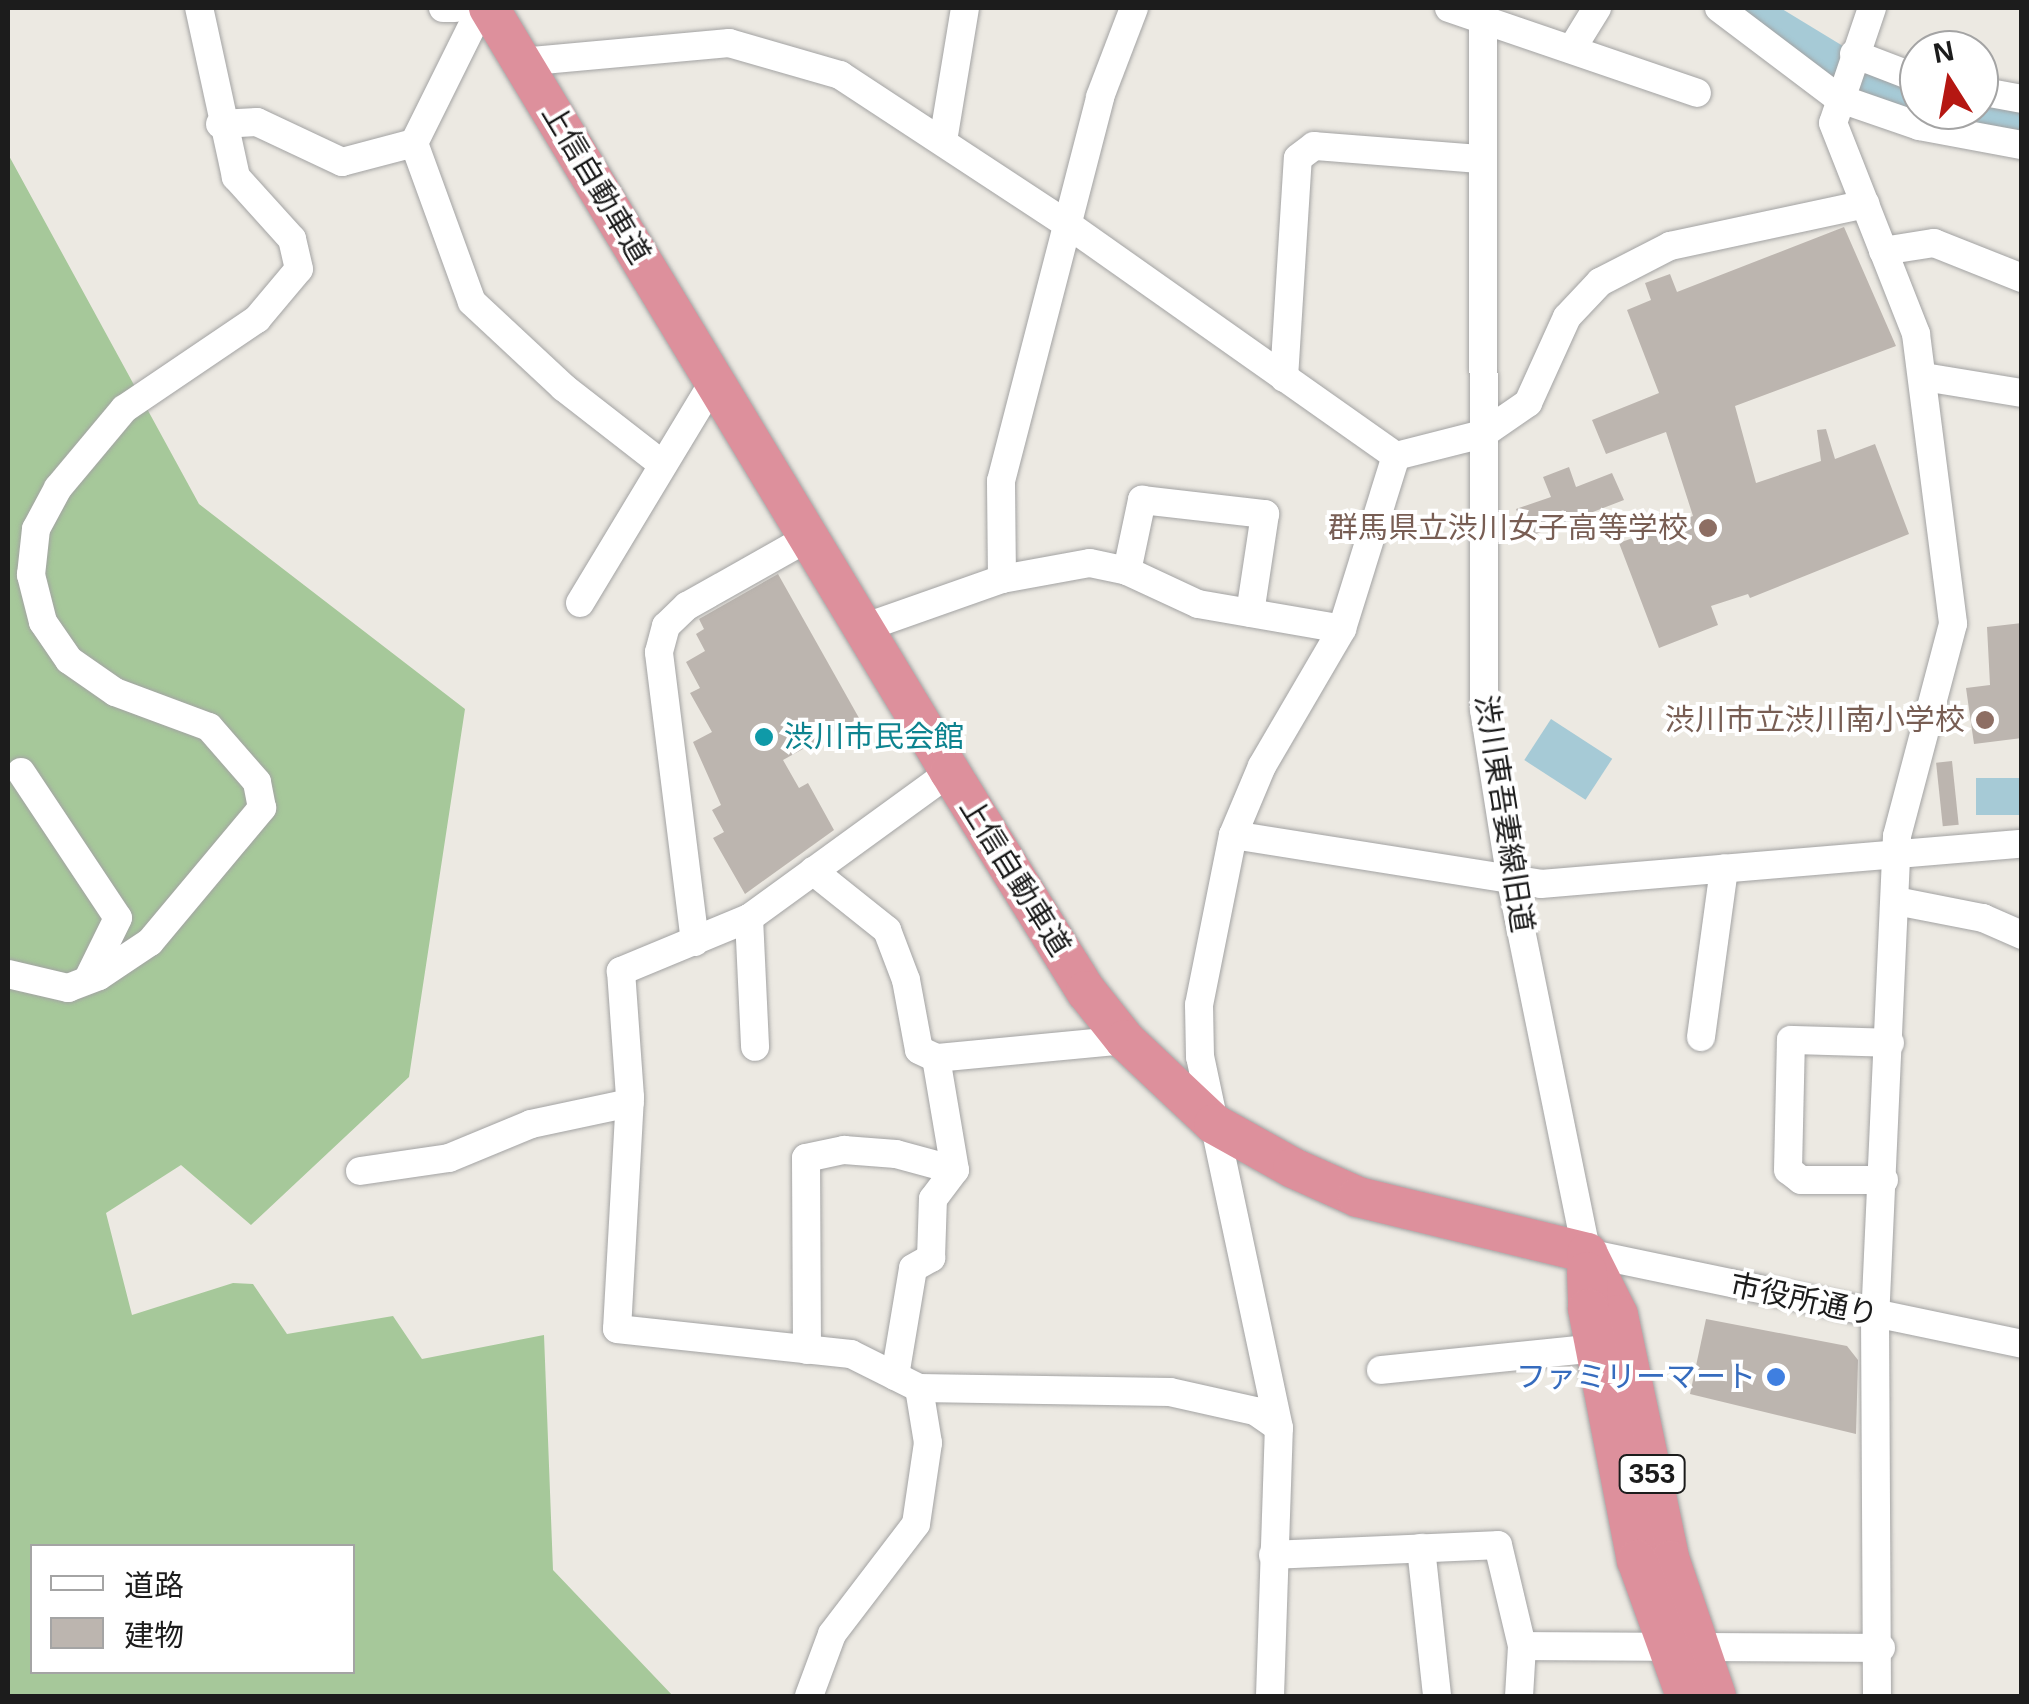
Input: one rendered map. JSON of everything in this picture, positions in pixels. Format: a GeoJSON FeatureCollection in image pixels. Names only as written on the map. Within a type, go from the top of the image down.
{"type":"FeatureCollection","features":[{"type":"Feature","properties":{"kind":"highway","name":"上信自動車道"},"geometry":{"type":"LineString","coordinates":[[489,8],[950,772],[1086,991],[1124,1040],[1214,1124],[1358,1198],[1587,1253]]}},
{"type":"Feature","properties":{"kind":"highway","name":"353"},"geometry":{"type":"LineString","coordinates":[[1587,1253],[1596,1348],[1638,1560],[1682,1652],[1716,1696]]}},
{"type":"Feature","properties":{"kind":"highway","name":"353"},"geometry":{"type":"LineString","coordinates":[[1587,1253],[1618,1316],[1670,1560],[1686,1696]]}},
{"type":"Feature","properties":{"kind":"street"},"geometry":{"type":"LineString","coordinates":[[8,974],[68,988],[150,942],[262,808],[257,782],[209,727],[115,692],[68,660],[42,622],[31,575],[36,529],[58,488],[124,409],[256,319],[298,268],[292,238],[236,177],[220,124],[199,8]]}},
{"type":"Feature","properties":{"kind":"street"},"geometry":{"type":"LineString","coordinates":[[443,8],[456,8]]}},
{"type":"Feature","properties":{"kind":"street"},"geometry":{"type":"LineString","coordinates":[[481,8],[414,144],[472,302],[563,387],[662,464]]}},
{"type":"Feature","properties":{"kind":"street"},"geometry":{"type":"LineString","coordinates":[[943,141],[966,8]]}},
{"type":"Feature","properties":{"kind":"street"},"geometry":{"type":"LineString","coordinates":[[1002,579],[1001,481],[1100,97],[1134,8]]}},
{"type":"Feature","properties":{"kind":"street"},"geometry":{"type":"LineString","coordinates":[[1450,8],[1483,11],[1697,93]]}},
{"type":"Feature","properties":{"kind":"street"},"geometry":{"type":"LineString","coordinates":[[1573,48],[1597,8]]}},
{"type":"Feature","properties":{"kind":"street"},"geometry":{"type":"LineString","coordinates":[[1719,8],[1840,93],[1919,126],[2022,145]]}},
{"type":"Feature","properties":{"kind":"street"},"geometry":{"type":"LineString","coordinates":[[1872,8],[1840,93],[1833,123],[1916,334],[1952,624],[1906,782],[1897,855],[1875,1314],[1881,1648],[1877,1696]]}},
{"type":"Feature","properties":{"kind":"street","name":"渋川東吾妻線旧道"},"geometry":{"type":"LineString","coordinates":[[1483,11],[1484,710],[1511,880],[1587,1253]]}},
{"type":"Feature","properties":{"kind":"street"},"geometry":{"type":"LineString","coordinates":[[521,62],[729,43],[840,75],[1067,224],[1396,456],[1482,434],[1528,403],[1567,317],[1600,282],[1670,246],[1866,204]]}},
{"type":"Feature","properties":{"kind":"street"},"geometry":{"type":"LineString","coordinates":[[1853,56],[1899,71]]}},
{"type":"Feature","properties":{"kind":"street"},"geometry":{"type":"LineString","coordinates":[[220,124],[257,122],[342,162],[414,144]]}},
{"type":"Feature","properties":{"kind":"street"},"geometry":{"type":"LineString","coordinates":[[1284,378],[1298,158],[1314,146],[1482,159]]}},
{"type":"Feature","properties":{"kind":"street"},"geometry":{"type":"LineString","coordinates":[[1884,250],[1934,243],[2022,278]]}},
{"type":"Feature","properties":{"kind":"street"},"geometry":{"type":"LineString","coordinates":[[1924,377],[2022,394]]}},
{"type":"Feature","properties":{"kind":"street"},"geometry":{"type":"LineString","coordinates":[[580,603],[715,379]]}},
{"type":"Feature","properties":{"kind":"street"},"geometry":{"type":"LineString","coordinates":[[1270,1696],[1279,1428],[1200,1058],[1199,1005],[1233,835],[1262,766],[1342,628],[1396,456]]}},
{"type":"Feature","properties":{"kind":"street"},"geometry":{"type":"LineString","coordinates":[[1127,571],[1142,500],[1265,514],[1250,613]]}},
{"type":"Feature","properties":{"kind":"street"},"geometry":{"type":"LineString","coordinates":[[696,942],[659,652],[666,626],[687,606],[810,536]]}},
{"type":"Feature","properties":{"kind":"street"},"geometry":{"type":"LineString","coordinates":[[866,627],[1002,579],[1090,564],[1127,571],[1198,604],[1342,628]]}},
{"type":"Feature","properties":{"kind":"street"},"geometry":{"type":"LineString","coordinates":[[21,772],[118,918],[87,980]]}},
{"type":"Feature","properties":{"kind":"street"},"geometry":{"type":"LineString","coordinates":[[950,772],[749,918],[621,971],[630,1103],[617,1329],[851,1354],[907,1382],[1170,1392],[1256,1411],[1279,1428]]}},
{"type":"Feature","properties":{"kind":"street"},"geometry":{"type":"LineString","coordinates":[[1233,835],[1511,880],[1724,869],[2022,844]]}},
{"type":"Feature","properties":{"kind":"street"},"geometry":{"type":"LineString","coordinates":[[1701,1037],[1724,869]]}},
{"type":"Feature","properties":{"kind":"street"},"geometry":{"type":"LineString","coordinates":[[813,871],[887,930],[906,980],[919,1050],[936,1058],[1124,1040]]}},
{"type":"Feature","properties":{"kind":"street"},"geometry":{"type":"LineString","coordinates":[[1896,901],[1983,918],[2022,935]]}},
{"type":"Feature","properties":{"kind":"street"},"geometry":{"type":"LineString","coordinates":[[749,918],[756,1047]]}},
{"type":"Feature","properties":{"kind":"street"},"geometry":{"type":"LineString","coordinates":[[1884,1180],[1801,1180],[1788,1170],[1791,1040],[1890,1043]]}},
{"type":"Feature","properties":{"kind":"street"},"geometry":{"type":"LineString","coordinates":[[809,1696],[832,1634],[916,1524],[928,1443],[907,1382],[913,1268],[931,1258],[934,1199],[955,1170],[936,1058]]}},
{"type":"Feature","properties":{"kind":"street"},"geometry":{"type":"LineString","coordinates":[[360,1171],[448,1158],[531,1124],[630,1103]]}},
{"type":"Feature","properties":{"kind":"street"},"geometry":{"type":"LineString","coordinates":[[808,1350],[806,1158],[844,1150],[896,1154],[955,1170]]}},
{"type":"Feature","properties":{"kind":"street","name":"市役所通り"},"geometry":{"type":"LineString","coordinates":[[1587,1253],[2022,1344]]}},
{"type":"Feature","properties":{"kind":"street"},"geometry":{"type":"LineString","coordinates":[[1380,1370],[1596,1348]]}},
{"type":"Feature","properties":{"kind":"street"},"geometry":{"type":"LineString","coordinates":[[1273,1555],[1498,1545],[1522,1646],[1519,1696]]}},
{"type":"Feature","properties":{"kind":"street"},"geometry":{"type":"LineString","coordinates":[[1421,1548],[1437,1696]]}},
{"type":"Feature","properties":{"kind":"street"},"geometry":{"type":"LineString","coordinates":[[1522,1646],[1682,1652],[1881,1648]]}},
{"type":"Feature","properties":{"kind":"green space"},"geometry":{"type":"Polygon","coordinates":[[[8,154],[199,504],[465,709],[409,1077],[251,1225],[181,1165],[106,1213],[132,1315],[233,1283],[253,1284],[287,1334],[393,1316],[422,1359],[544,1335],[553,1570],[673,1696],[8,1696],[8,154]]]}},
{"type":"Feature","properties":{"kind":"water"},"geometry":{"type":"Polygon","coordinates":[[[1551,719],[1612,759],[1586,800],[1524,760],[1551,719]]]}},
{"type":"Feature","properties":{"kind":"water"},"geometry":{"type":"Polygon","coordinates":[[[1976,778],[2021,778],[2021,815],[1976,815],[1976,778]]]}},
{"type":"Feature","properties":{"kind":"building"},"geometry":{"type":"Polygon","coordinates":[[[1844,227],[1896,346],[1735,406],[1756,483],[1821,461],[1817,430],[1826,429],[1835,459],[1875,444],[1909,534],[1750,598],[1748,594],[1711,606],[1718,625],[1659,648],[1619,543],[1693,516],[1666,432],[1606,454],[1592,420],[1659,393],[1627,310],[1651,300],[1645,283],[1670,274],[1677,292],[1844,227]]]}},
{"type":"Feature","properties":{"kind":"building"},"geometry":{"type":"Polygon","coordinates":[[[1569,467],[1576,487],[1612,473],[1624,500],[1528,537],[1516,509],[1551,497],[1543,477],[1569,467]]]}},
{"type":"Feature","properties":{"kind":"building","name":"渋川市民会館"},"geometry":{"type":"Polygon","coordinates":[[[778,574],[859,718],[783,760],[799,788],[808,783],[834,830],[745,894],[713,838],[724,832],[712,810],[721,805],[693,742],[712,732],[690,693],[700,688],[686,662],[705,651],[696,634],[704,629],[699,619],[778,574]]]}},
{"type":"Feature","properties":{"kind":"building"},"geometry":{"type":"Polygon","coordinates":[[[2022,623],[2022,738],[1974,744],[1966,688],[1990,685],[1987,627],[2022,623]]]}},
{"type":"Feature","properties":{"kind":"building"},"geometry":{"type":"Polygon","coordinates":[[[1952,761],[1959,825],[1943,826],[1936,763],[1952,761]]]}},
{"type":"Feature","properties":{"kind":"building","name":"ファミリーマート"},"geometry":{"type":"Polygon","coordinates":[[[1706,1319],[1847,1346],[1858,1360],[1856,1434],[1690,1394],[1706,1319]]]}},
{"type":"Feature","properties":{"kind":"waterway"},"geometry":{"type":"LineString","coordinates":[[1747,8],[1877,87],[1899,93]]}},
{"type":"Feature","properties":{"kind":"waterway"},"geometry":{"type":"LineString","coordinates":[[1999,120],[2022,125]]}},
{"type":"Feature","properties":{"kind":"place","name":"群馬県立渋川女子高等学校"},"geometry":{"type":"Point","coordinates":[1708,528]}},
{"type":"Feature","properties":{"kind":"place","name":"渋川市立渋川南小学校"},"geometry":{"type":"Point","coordinates":[1985,720]}},
{"type":"Feature","properties":{"kind":"place","name":"渋川市民会館"},"geometry":{"type":"Point","coordinates":[764,737]}},
{"type":"Feature","properties":{"kind":"place","name":"ファミリーマート"},"geometry":{"type":"Point","coordinates":[1776,1377]}}]}
